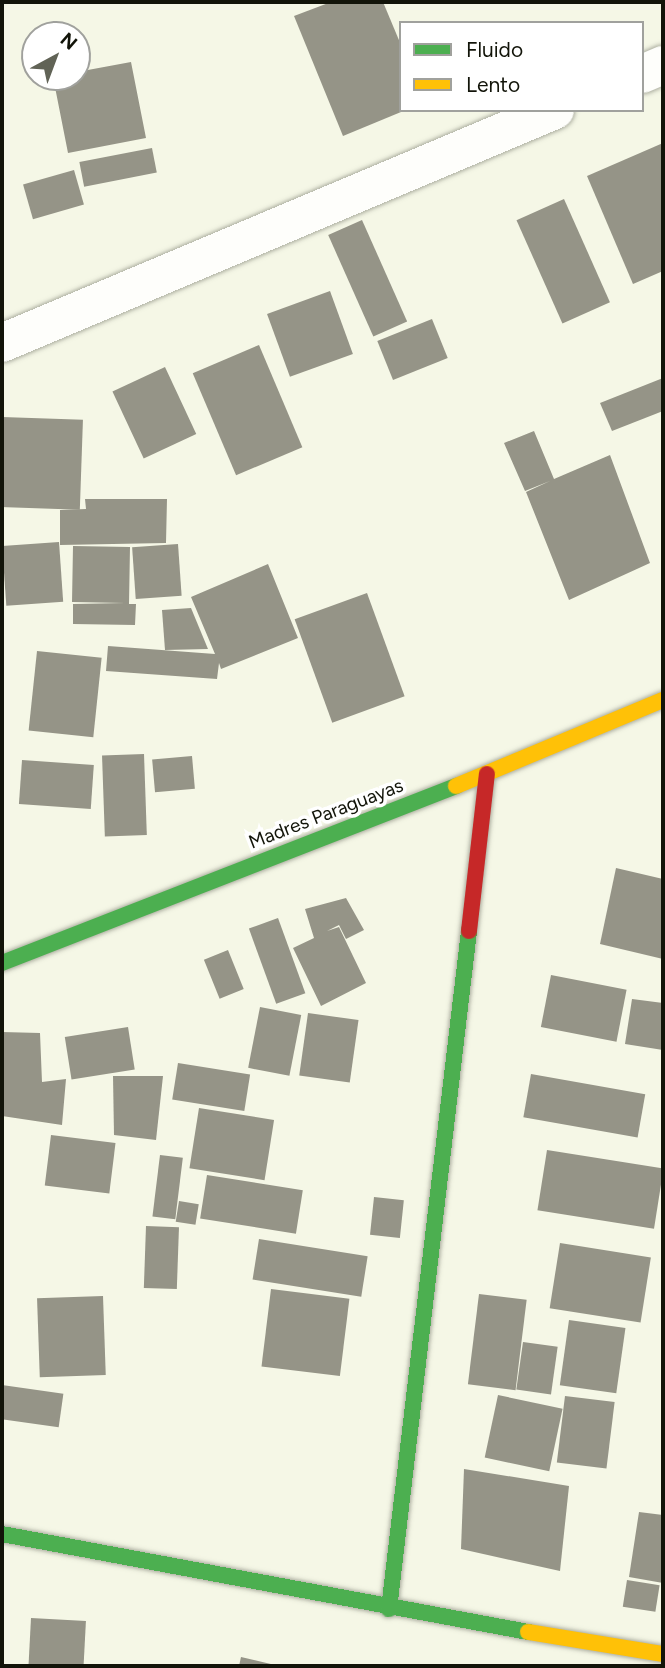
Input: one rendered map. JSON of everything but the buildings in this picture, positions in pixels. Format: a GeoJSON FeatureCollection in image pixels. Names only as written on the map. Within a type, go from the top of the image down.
{"type":"FeatureCollection","features":[{"type":"Feature","properties":{"kind":"street"},"geometry":{"type":"LineString","coordinates":[[644,73],[663,65]]}},
{"type":"Feature","properties":{"kind":"street"},"geometry":{"type":"LineString","coordinates":[[2,343],[550,112]]}},
{"type":"Feature","properties":{"kind":"street","name":"Madres Paraguayas"},"geometry":{"type":"LineString","coordinates":[[2,963],[487,774],[663,700]]}},
{"type":"Feature","properties":{"kind":"street"},"geometry":{"type":"LineString","coordinates":[[389,1609],[487,774]]}},
{"type":"Feature","properties":{"kind":"street"},"geometry":{"type":"LineString","coordinates":[[2,1534],[389,1609],[663,1654]]}},
{"type":"Feature","properties":{"kind":"traffic: fast"},"geometry":{"type":"LineString","coordinates":[[2,963],[456,786]]}},
{"type":"Feature","properties":{"kind":"traffic: fast"},"geometry":{"type":"LineString","coordinates":[[389,1609],[469,931]]}},
{"type":"Feature","properties":{"kind":"traffic: fast"},"geometry":{"type":"LineString","coordinates":[[2,1534],[528,1632]]}},
{"type":"Feature","properties":{"kind":"traffic: slow"},"geometry":{"type":"LineString","coordinates":[[456,786],[663,700]]}},
{"type":"Feature","properties":{"kind":"traffic: slow"},"geometry":{"type":"LineString","coordinates":[[528,1632],[663,1654]]}},
{"type":"Feature","properties":{"kind":"traffic: jam"},"geometry":{"type":"LineString","coordinates":[[469,931],[487,774]]}}]}
